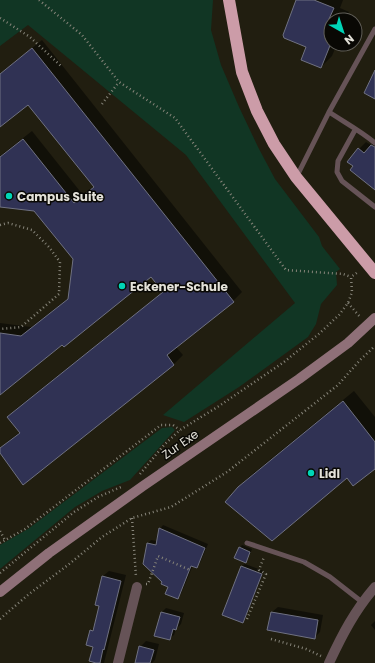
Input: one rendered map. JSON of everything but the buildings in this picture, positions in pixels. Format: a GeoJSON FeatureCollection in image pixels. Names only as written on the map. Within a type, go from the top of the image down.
{"type":"FeatureCollection","features":[{"type":"Feature","properties":{"kind":"highway"},"geometry":{"type":"LineString","coordinates":[[230,0],[242,72],[257,112],[274,144],[296,177],[372,269]]}},
{"type":"Feature","properties":{"kind":"main road","name":"Zur Exe"},"geometry":{"type":"LineString","coordinates":[[0,592],[49,552],[312,370],[348,343],[375,318]]}},
{"type":"Feature","properties":{"kind":"street"},"geometry":{"type":"LineString","coordinates":[[118,663],[137,586]]}},
{"type":"Feature","properties":{"kind":"street"},"geometry":{"type":"LineString","coordinates":[[330,662],[345,629],[362,602],[375,587]]}},
{"type":"Feature","properties":{"kind":"lane"},"geometry":{"type":"LineString","coordinates":[[296,177],[329,112],[375,29]]}},
{"type":"Feature","properties":{"kind":"lane"},"geometry":{"type":"LineString","coordinates":[[329,112],[375,143]]}},
{"type":"Feature","properties":{"kind":"lane"},"geometry":{"type":"LineString","coordinates":[[354,130],[338,161],[337,172],[342,181],[375,207]]}},
{"type":"Feature","properties":{"kind":"lane"},"geometry":{"type":"LineString","coordinates":[[247,543],[304,562],[330,577],[362,602]]}},
{"type":"Feature","properties":{"kind":"path"},"geometry":{"type":"LineString","coordinates":[[39,0],[82,35],[119,82],[175,118],[286,270],[343,274],[351,277],[372,269]]}},
{"type":"Feature","properties":{"kind":"path"},"geometry":{"type":"LineString","coordinates":[[0,18],[30,38],[62,67]]}},
{"type":"Feature","properties":{"kind":"path"},"geometry":{"type":"LineString","coordinates":[[102,104],[119,82]]}},
{"type":"Feature","properties":{"kind":"path"},"geometry":{"type":"LineString","coordinates":[[0,225],[8,223],[32,230],[49,247],[60,262],[59,294],[21,327],[0,329]]}},
{"type":"Feature","properties":{"kind":"path"},"geometry":{"type":"LineString","coordinates":[[136,477],[164,445],[180,430],[219,406],[284,362],[320,333],[339,315],[348,303],[352,292],[351,277]]}},
{"type":"Feature","properties":{"kind":"path"},"geometry":{"type":"LineString","coordinates":[[0,620],[29,594],[102,537],[132,518],[171,507],[227,472],[338,385],[361,359],[375,346]]}},
{"type":"Feature","properties":{"kind":"path"},"geometry":{"type":"LineString","coordinates":[[0,543],[25,529],[160,425],[173,425],[180,430]]}},
{"type":"Feature","properties":{"kind":"path"},"geometry":{"type":"LineString","coordinates":[[0,573],[74,512],[98,497],[123,486]]}},
{"type":"Feature","properties":{"kind":"path"},"geometry":{"type":"LineString","coordinates":[[132,518],[137,586],[148,584],[158,556],[190,570]]}},
{"type":"Feature","properties":{"kind":"path"},"geometry":{"type":"LineString","coordinates":[[0,531],[6,540]]}},
{"type":"Feature","properties":{"kind":"path"},"geometry":{"type":"LineString","coordinates":[[247,619],[266,574],[259,570],[267,550]]}},
{"type":"Feature","properties":{"kind":"path"},"geometry":{"type":"LineString","coordinates":[[271,639],[306,649],[330,662]]}},
{"type":"Feature","properties":{"kind":"green space"},"geometry":{"type":"Polygon","coordinates":[[[0,0],[213,0],[211,30],[221,65],[239,107],[275,179],[319,237],[322,246],[340,269],[336,272],[337,285],[321,304],[316,324],[308,337],[239,387],[184,422],[163,415],[295,303],[186,155],[28,25],[0,46],[0,0]]]}},
{"type":"Feature","properties":{"kind":"green space"},"geometry":{"type":"Polygon","coordinates":[[[172,427],[175,430],[130,480],[102,491],[75,507],[0,569],[0,545],[28,529],[162,428],[172,427]]]}},
{"type":"Feature","properties":{"kind":"place","name":"Campus Suite"},"geometry":{"type":"Point","coordinates":[9,196]}},
{"type":"Feature","properties":{"kind":"place","name":"Eckener-Schule"},"geometry":{"type":"Point","coordinates":[122,286]}},
{"type":"Feature","properties":{"kind":"place","name":"Lidl"},"geometry":{"type":"Point","coordinates":[311,473]}}]}
